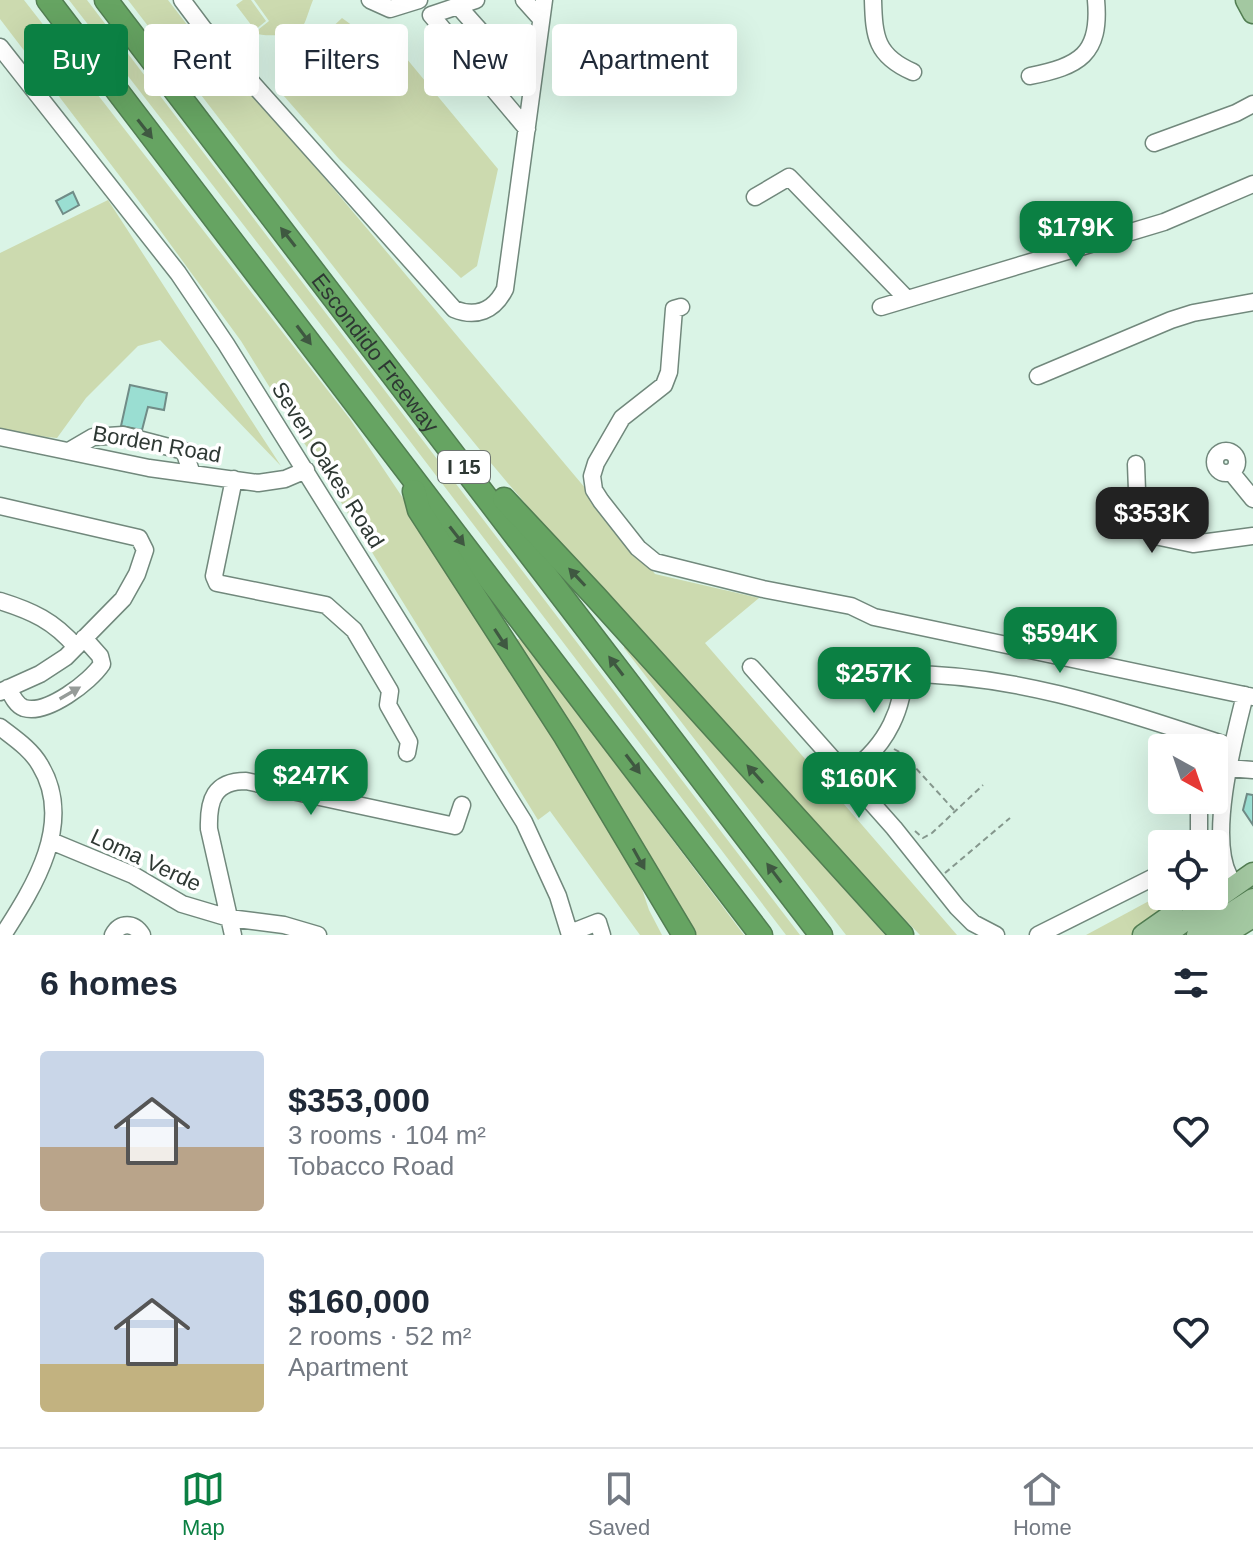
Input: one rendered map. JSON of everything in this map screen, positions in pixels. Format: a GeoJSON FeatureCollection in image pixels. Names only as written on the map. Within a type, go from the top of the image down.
{"type":"FeatureCollection","features":[{"type":"Feature","properties":{"kind":"highway","name":"I 15"},"geometry":{"type":"LineString","coordinates":[[48,0],[761,935]]}},
{"type":"Feature","properties":{"kind":"highway","name":"Escondido Freeway"},"geometry":{"type":"LineString","coordinates":[[106,0],[821,935]]}},
{"type":"Feature","properties":{"kind":"highway"},"geometry":{"type":"LineString","coordinates":[[435,429],[595,596],[902,935]]}},
{"type":"Feature","properties":{"kind":"highway"},"geometry":{"type":"LineString","coordinates":[[410,474],[419,510],[565,736],[684,935]]}},
{"type":"Feature","properties":{"kind":"main road"},"geometry":{"type":"LineString","coordinates":[[1246,0],[1253,13]]}},
{"type":"Feature","properties":{"kind":"main road"},"geometry":{"type":"LineString","coordinates":[[1228,871],[1253,859]]}},
{"type":"Feature","properties":{"kind":"main road"},"geometry":{"type":"LineString","coordinates":[[1228,873],[1253,873]]}},
{"type":"Feature","properties":{"kind":"main road"},"geometry":{"type":"LineString","coordinates":[[1228,884],[1234,897],[1228,902]]}},
{"type":"Feature","properties":{"kind":"main road"},"geometry":{"type":"LineString","coordinates":[[1197,935],[1253,899]]}},
{"type":"Feature","properties":{"kind":"main road"},"geometry":{"type":"LineString","coordinates":[[1143,935],[1180,910]]}},
{"type":"Feature","properties":{"kind":"main road"},"geometry":{"type":"LineString","coordinates":[[1165,935],[1188,910]]}},
{"type":"Feature","properties":{"kind":"main road"},"geometry":{"type":"LineString","coordinates":[[1181,935],[1218,910]]}},
{"type":"Feature","properties":{"kind":"main road"},"geometry":{"type":"LineString","coordinates":[[1224,935],[1253,917]]}},
{"type":"Feature","properties":{"kind":"street"},"geometry":{"type":"LineString","coordinates":[[182,0],[203,28],[454,309],[466,314],[476,315],[489,309],[505,289],[531,96]]}},
{"type":"Feature","properties":{"kind":"street"},"geometry":{"type":"LineString","coordinates":[[370,0],[390,9],[419,0]]}},
{"type":"Feature","properties":{"kind":"street"},"geometry":{"type":"LineString","coordinates":[[476,0],[431,15],[527,129]]}},
{"type":"Feature","properties":{"kind":"street"},"geometry":{"type":"LineString","coordinates":[[524,0],[541,19]]}},
{"type":"Feature","properties":{"kind":"street"},"geometry":{"type":"LineString","coordinates":[[536,58],[544,0]]}},
{"type":"Feature","properties":{"kind":"street"},"geometry":{"type":"LineString","coordinates":[[873,0],[874,28],[880,48],[895,64],[913,72]]}},
{"type":"Feature","properties":{"kind":"street"},"geometry":{"type":"LineString","coordinates":[[1030,76],[1066,69],[1080,59],[1089,48],[1098,24],[1096,0]]}},
{"type":"Feature","properties":{"kind":"street"},"geometry":{"type":"LineString","coordinates":[[458,6],[474,24]]}},
{"type":"Feature","properties":{"kind":"street","name":"Seven Oakes Road"},"geometry":{"type":"LineString","coordinates":[[0,47],[178,273],[306,470],[524,822],[544,860],[570,934]]}},
{"type":"Feature","properties":{"kind":"street"},"geometry":{"type":"LineString","coordinates":[[1154,143],[1253,104]]}},
{"type":"Feature","properties":{"kind":"street"},"geometry":{"type":"LineString","coordinates":[[755,197],[789,177],[907,299]]}},
{"type":"Feature","properties":{"kind":"street"},"geometry":{"type":"LineString","coordinates":[[881,307],[1164,222],[1253,184]]}},
{"type":"Feature","properties":{"kind":"street"},"geometry":{"type":"LineString","coordinates":[[1038,376],[1171,320],[1253,302]]}},
{"type":"Feature","properties":{"kind":"street"},"geometry":{"type":"LineString","coordinates":[[681,307],[674,309],[669,372],[664,385],[622,418],[596,463],[592,476],[594,490],[638,548],[655,562],[763,589],[851,606],[874,617],[1249,696],[1228,768],[1253,770]]}},
{"type":"Feature","properties":{"kind":"street"},"geometry":{"type":"LineString","coordinates":[[69,451],[93,437],[123,435],[184,451],[192,474]]}},
{"type":"Feature","properties":{"kind":"street","name":"Borden Road"},"geometry":{"type":"LineString","coordinates":[[0,437],[149,468],[258,483],[285,479],[306,470]]}},
{"type":"Feature","properties":{"kind":"street"},"geometry":{"type":"LineString","coordinates":[[1136,464],[1138,517],[1155,536],[1193,544],[1253,536]]}},
{"type":"Feature","properties":{"kind":"street"},"geometry":{"type":"LineString","coordinates":[[1231,472],[1253,499]]}},
{"type":"Feature","properties":{"kind":"street"},"geometry":{"type":"LineString","coordinates":[[234,479],[214,576],[217,583],[326,605],[345,621],[354,630],[390,691],[388,705],[409,742],[407,753]]}},
{"type":"Feature","properties":{"kind":"street"},"geometry":{"type":"LineString","coordinates":[[0,506],[139,538],[145,550],[137,574],[123,599],[80,643],[66,657],[40,674],[4,690],[20,706],[29,709],[66,696],[94,675],[102,664],[100,656],[80,643],[60,628],[27,609],[0,601]]}},
{"type":"Feature","properties":{"kind":"street"},"geometry":{"type":"LineString","coordinates":[[845,775],[860,766],[883,742],[901,706],[904,657]]}},
{"type":"Feature","properties":{"kind":"street"},"geometry":{"type":"LineString","coordinates":[[751,667],[894,828],[973,923],[996,935]]}},
{"type":"Feature","properties":{"kind":"street"},"geometry":{"type":"LineString","coordinates":[[905,674],[951,674],[1003,681],[1106,705],[1186,734]]}},
{"type":"Feature","properties":{"kind":"street"},"geometry":{"type":"LineString","coordinates":[[0,727],[40,764],[50,787],[53,817],[46,857],[3,935]]}},
{"type":"Feature","properties":{"kind":"street"},"geometry":{"type":"LineString","coordinates":[[1228,746],[1232,747]]}},
{"type":"Feature","properties":{"kind":"street"},"geometry":{"type":"LineString","coordinates":[[233,935],[209,829],[214,795],[224,784],[246,781],[455,826],[462,805]]}},
{"type":"Feature","properties":{"kind":"street","name":"Loma Verde"},"geometry":{"type":"LineString","coordinates":[[51,841],[133,875],[182,904],[229,918],[284,925],[318,935]]}},
{"type":"Feature","properties":{"kind":"street"},"geometry":{"type":"LineString","coordinates":[[1038,935],[1148,880]]}},
{"type":"Feature","properties":{"kind":"street"},"geometry":{"type":"LineString","coordinates":[[570,934],[598,922],[602,935]]}},
{"type":"Feature","properties":{"kind":"street"},"geometry":{"type":"LineString","coordinates":[[113,935],[117,928],[127,925],[136,927],[142,935]]}},
{"type":"Feature","properties":{"kind":"path"},"geometry":{"type":"LineString","coordinates":[[883,742],[903,754],[955,812]]}},
{"type":"Feature","properties":{"kind":"path"},"geometry":{"type":"LineString","coordinates":[[894,828],[905,823],[923,838],[983,785]]}},
{"type":"Feature","properties":{"kind":"path"},"geometry":{"type":"LineString","coordinates":[[935,881],[1010,818]]}},
{"type":"Feature","properties":{"kind":"green space"},"geometry":{"type":"Polygon","coordinates":[[[0,0],[24,0],[43,24],[24,24],[24,50],[0,19],[0,0]]]}},
{"type":"Feature","properties":{"kind":"green space"},"geometry":{"type":"Polygon","coordinates":[[[69,0],[87,0],[105,24],[88,24],[69,0]]]}},
{"type":"Feature","properties":{"kind":"green space"},"geometry":{"type":"Polygon","coordinates":[[[128,0],[168,0],[186,24],[146,24],[128,0]]]}},
{"type":"Feature","properties":{"kind":"green space"},"geometry":{"type":"Polygon","coordinates":[[[243,0],[251,0],[266,21],[259,27],[259,24],[250,24],[236,5],[243,0]]]}},
{"type":"Feature","properties":{"kind":"green space"},"geometry":{"type":"Polygon","coordinates":[[[254,0],[313,0],[303,24],[275,24],[275,34],[259,34],[259,29],[269,21],[254,0]]]}},
{"type":"Feature","properties":{"kind":"green space"},"geometry":{"type":"Polygon","coordinates":[[[342,18],[350,24],[336,24],[342,18]]]}},
{"type":"Feature","properties":{"kind":"green space"},"geometry":{"type":"Polygon","coordinates":[[[128,54],[144,75],[144,96],[160,96],[800,935],[786,935],[128,76],[128,54]]]}},
{"type":"Feature","properties":{"kind":"green space"},"geometry":{"type":"Polygon","coordinates":[[[408,60],[424,80],[424,96],[438,96],[498,169],[477,266],[461,278],[339,159],[284,96],[408,96],[408,60]]]}},
{"type":"Feature","properties":{"kind":"green space"},"geometry":{"type":"Polygon","coordinates":[[[59,96],[99,96],[350,419],[423,528],[636,871],[649,910],[662,935],[640,935],[550,811],[538,820],[241,341],[59,96]]]}},
{"type":"Feature","properties":{"kind":"green space"},"geometry":{"type":"Polygon","coordinates":[[[202,96],[254,96],[655,574],[759,598],[705,643],[957,935],[920,935],[753,759],[537,518],[305,230],[202,96]]]}},
{"type":"Feature","properties":{"kind":"green space"},"geometry":{"type":"Polygon","coordinates":[[[108,200],[281,466],[160,340],[138,346],[86,398],[57,438],[0,432],[0,253],[108,200]]]}},
{"type":"Feature","properties":{"kind":"green space"},"geometry":{"type":"Polygon","coordinates":[[[518,639],[523,641],[744,935],[696,935],[513,642],[518,639]]]}},
{"type":"Feature","properties":{"kind":"green space"},"geometry":{"type":"Polygon","coordinates":[[[625,644],[885,935],[846,935],[624,648],[625,644]]]}},
{"type":"Feature","properties":{"kind":"green space"},"geometry":{"type":"Polygon","coordinates":[[[1148,902],[1148,910],[1172,910],[1135,935],[1086,935],[1148,902]]]}},
{"type":"Feature","properties":{"kind":"building"},"geometry":{"type":"Polygon","coordinates":[[[73,192],[79,205],[63,214],[56,201],[73,192]]]}},
{"type":"Feature","properties":{"kind":"building"},"geometry":{"type":"Polygon","coordinates":[[[130,385],[167,393],[164,410],[148,407],[142,430],[121,426],[130,385]]]}},
{"type":"Feature","properties":{"kind":"building"},"geometry":{"type":"Polygon","coordinates":[[[1247,794],[1253,795],[1253,825],[1243,810],[1247,794]]]}}]}
